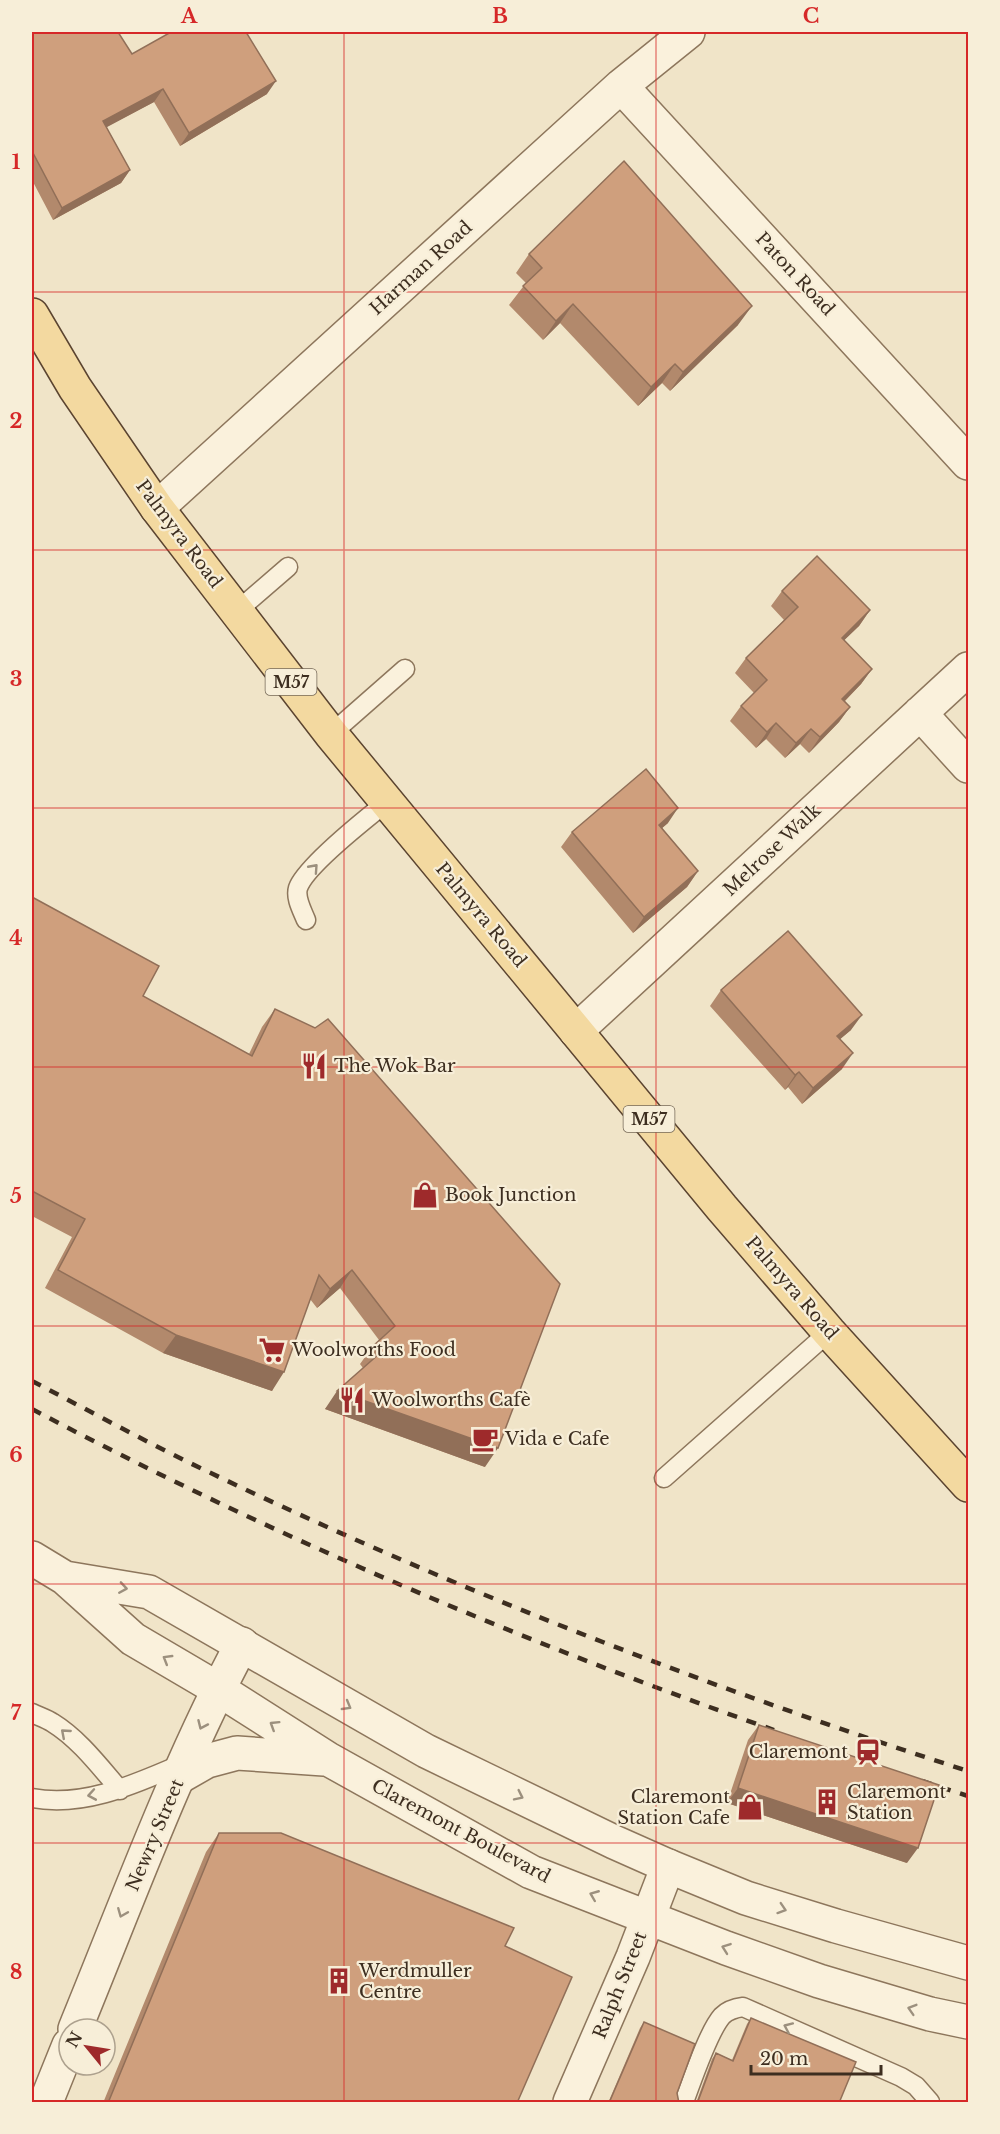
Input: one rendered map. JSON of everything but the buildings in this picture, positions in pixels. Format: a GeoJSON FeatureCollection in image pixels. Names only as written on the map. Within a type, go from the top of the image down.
{"type":"FeatureCollection","features":[{"type":"Feature","properties":{"kind":"main road","name":"Palmyra Road"},"geometry":{"type":"LineString","coordinates":[[32,315],[75,388],[157,508],[331,734],[730,1217],[829,1332],[969,1485]]}},
{"type":"Feature","properties":{"kind":"street","name":"Harman Road"},"geometry":{"type":"LineString","coordinates":[[157,508],[621,86],[688,32]]}},
{"type":"Feature","properties":{"kind":"street","name":"Paton Road"},"geometry":{"type":"LineString","coordinates":[[621,86],[969,463]]}},
{"type":"Feature","properties":{"kind":"street","name":"Melrose Walk"},"geometry":{"type":"LineString","coordinates":[[576,1031],[969,669]]}},
{"type":"Feature","properties":{"kind":"street"},"geometry":{"type":"LineString","coordinates":[[920,712],[969,766]]}},
{"type":"Feature","properties":{"kind":"street","name":"Claremont Boulevard"},"geometry":{"type":"LineString","coordinates":[[32,1558],[65,1578],[133,1639],[218,1689],[328,1759],[531,1872],[726,1948],[819,1981],[930,2014],[969,2022]]}},
{"type":"Feature","properties":{"kind":"street","name":"Claremont Boulevard"},"geometry":{"type":"LineString","coordinates":[[65,1578],[150,1592],[426,1751],[668,1866],[746,1898],[969,1963]]}},
{"type":"Feature","properties":{"kind":"street","name":"Newry Street"},"geometry":{"type":"LineString","coordinates":[[80,2017],[182,1770],[218,1689],[242,1644]]}},
{"type":"Feature","properties":{"kind":"street"},"geometry":{"type":"LineString","coordinates":[[182,1770],[237,1753],[328,1759]]}},
{"type":"Feature","properties":{"kind":"street","name":"Ralph Street"},"geometry":{"type":"LineString","coordinates":[[570,2103],[633,1957],[668,1866]]}},
{"type":"Feature","properties":{"kind":"street"},"geometry":{"type":"LineString","coordinates":[[46,2103],[57,2075]]}},
{"type":"Feature","properties":{"kind":"lane"},"geometry":{"type":"LineString","coordinates":[[237,611],[288,567]]}},
{"type":"Feature","properties":{"kind":"lane"},"geometry":{"type":"LineString","coordinates":[[331,734],[405,669]]}},
{"type":"Feature","properties":{"kind":"lane"},"geometry":{"type":"LineString","coordinates":[[306,920],[299,902],[298,888],[312,868],[387,802]]}},
{"type":"Feature","properties":{"kind":"lane"},"geometry":{"type":"LineString","coordinates":[[664,1478],[829,1332]]}},
{"type":"Feature","properties":{"kind":"lane"},"geometry":{"type":"LineString","coordinates":[[32,1713],[53,1723],[66,1734],[86,1752],[120,1790]]}},
{"type":"Feature","properties":{"kind":"lane"},"geometry":{"type":"LineString","coordinates":[[33,1803],[61,1801],[120,1790],[182,1770]]}},
{"type":"Feature","properties":{"kind":"lane"},"geometry":{"type":"LineString","coordinates":[[684,2103],[713,2031],[721,2017],[743,2007],[901,2077],[916,2086],[930,2103]]}},
{"type":"Feature","properties":{"kind":"railway"},"geometry":{"type":"LineString","coordinates":[[32,1381],[190,1463],[285,1508],[477,1592],[770,1704],[968,1771]]}},
{"type":"Feature","properties":{"kind":"railway"},"geometry":{"type":"LineString","coordinates":[[32,1409],[213,1500],[397,1583],[584,1660],[774,1730]]}},
{"type":"Feature","properties":{"kind":"railway"},"geometry":{"type":"LineString","coordinates":[[922,1781],[968,1796]]}},
{"type":"Feature","properties":{"kind":"place","name":"The Wok Bar"},"geometry":{"type":"Point","coordinates":[314,1066]}},
{"type":"Feature","properties":{"kind":"place","name":"Book Junction"},"geometry":{"type":"Point","coordinates":[425,1195]}},
{"type":"Feature","properties":{"kind":"place","name":"Woolworths Food"},"geometry":{"type":"Point","coordinates":[272,1350]}},
{"type":"Feature","properties":{"kind":"place","name":"Woolworths Cafè"},"geometry":{"type":"Point","coordinates":[352,1400]}},
{"type":"Feature","properties":{"kind":"place","name":"Vida e Cafe"},"geometry":{"type":"Point","coordinates":[485,1439]}},
{"type":"Feature","properties":{"kind":"place","name":"Claremont"},"geometry":{"type":"Point","coordinates":[868,1752]}},
{"type":"Feature","properties":{"kind":"place","name":"Claremont Station"},"geometry":{"type":"Point","coordinates":[827,1802]}},
{"type":"Feature","properties":{"kind":"place","name":"Claremont Station Cafe"},"geometry":{"type":"Point","coordinates":[750,1807]}},
{"type":"Feature","properties":{"kind":"place","name":"Werdmuller Centre"},"geometry":{"type":"Point","coordinates":[339,1981]}}]}
